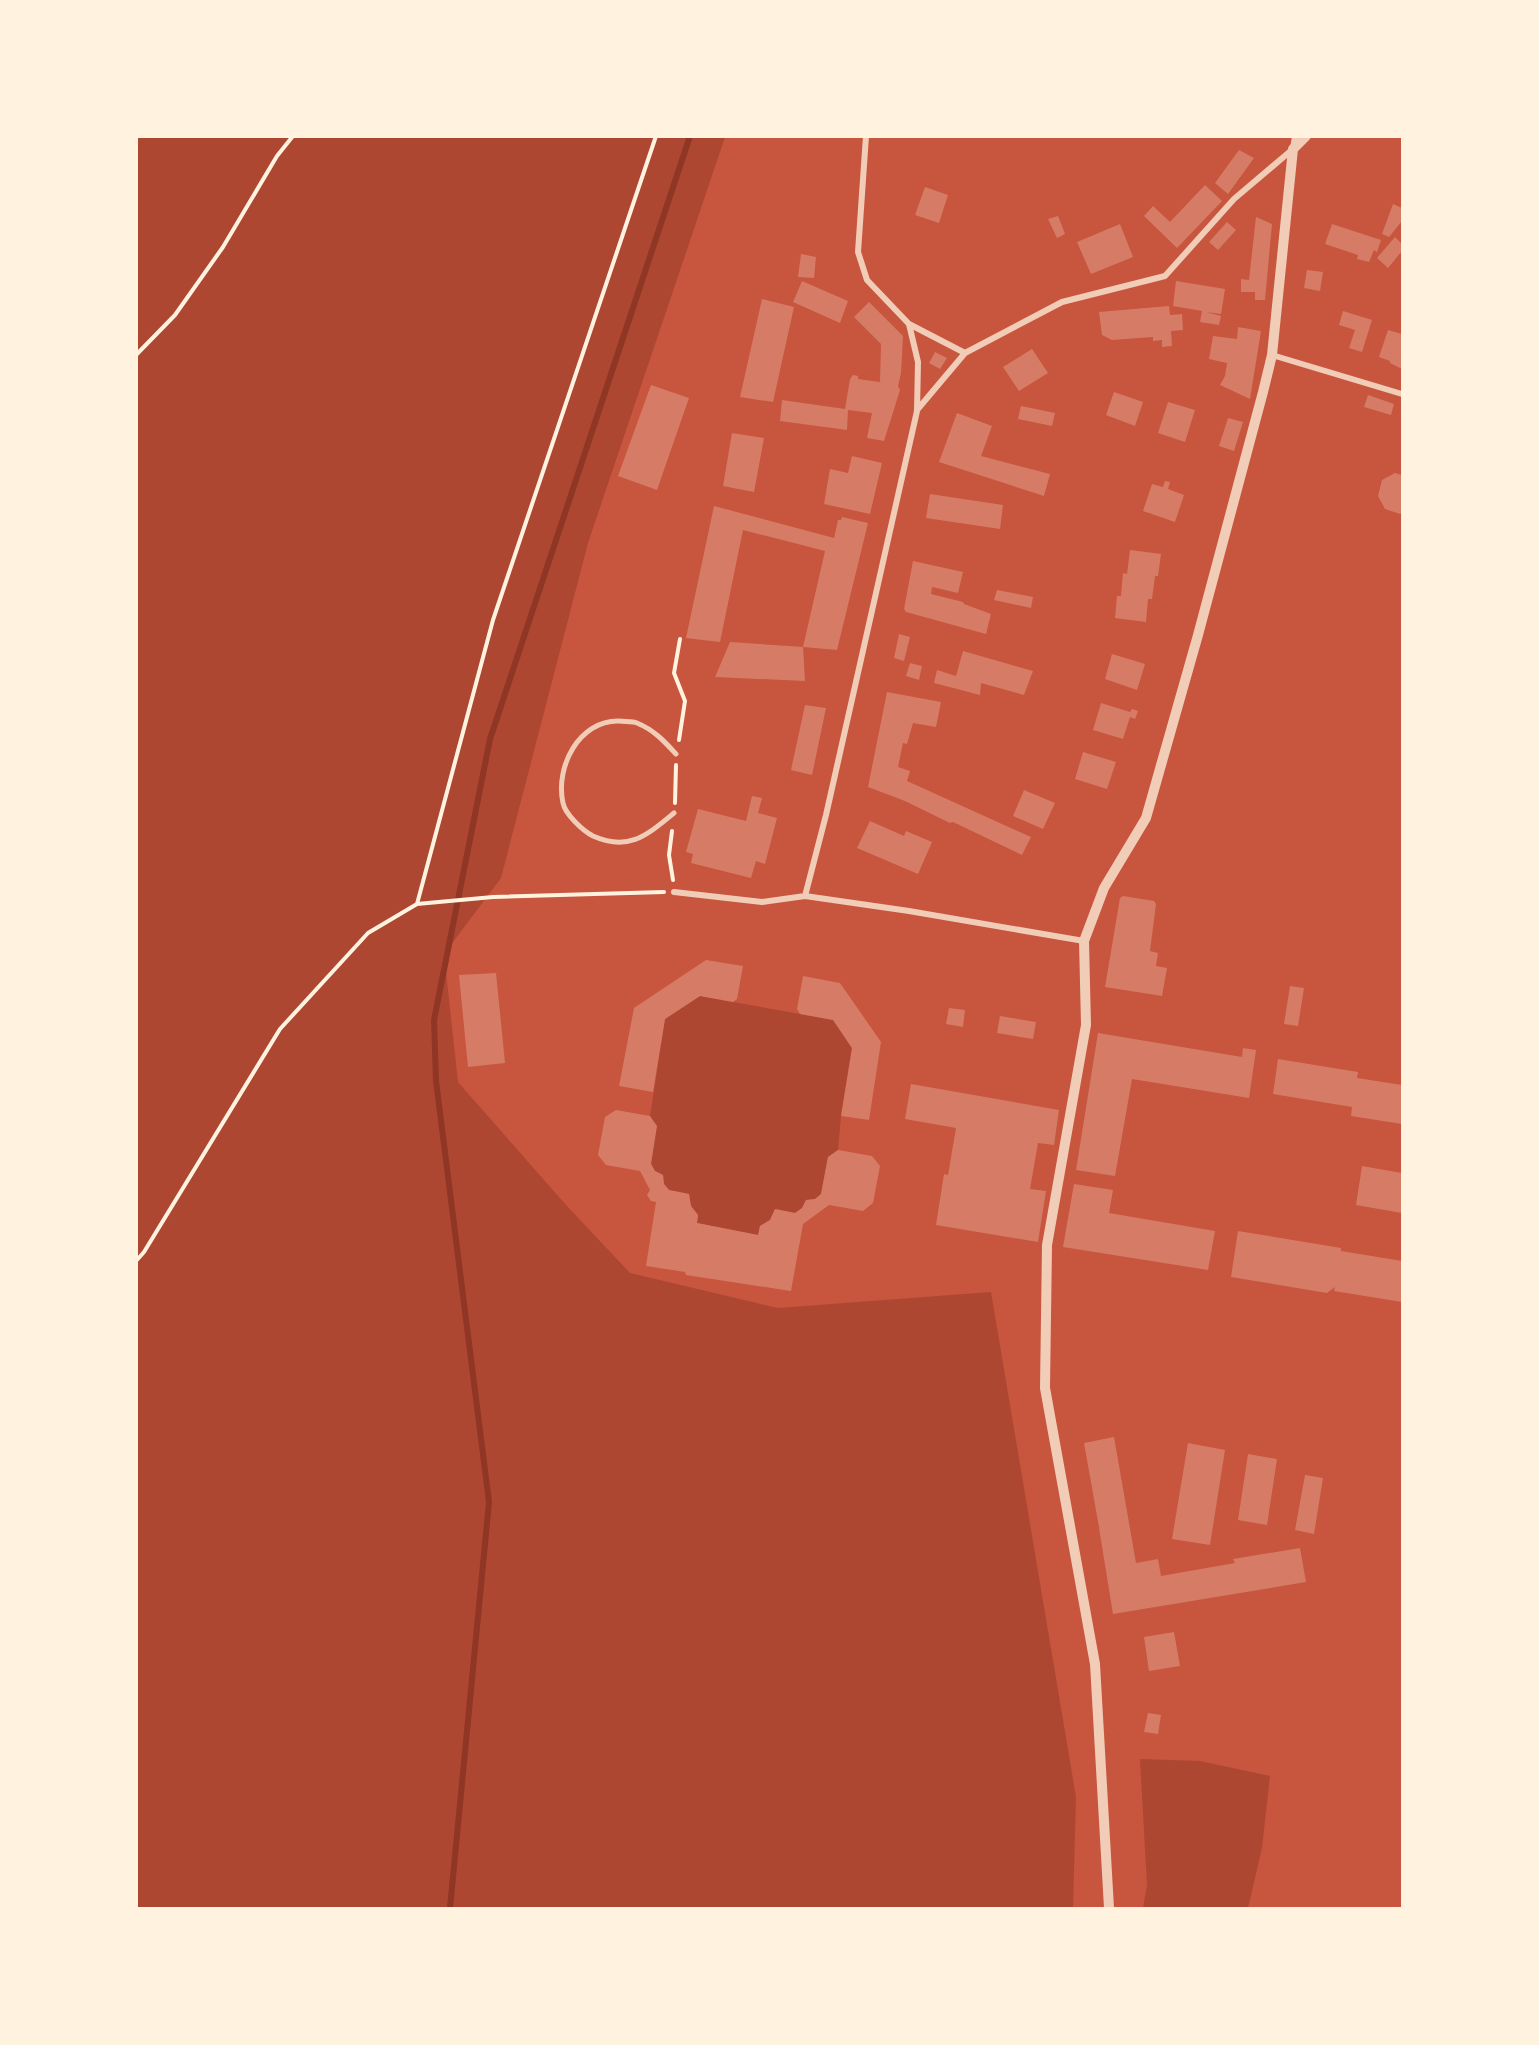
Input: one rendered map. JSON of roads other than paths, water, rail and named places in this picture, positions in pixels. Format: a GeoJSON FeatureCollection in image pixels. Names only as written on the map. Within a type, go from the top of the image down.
{"type":"FeatureCollection","features":[{"type":"Feature","properties":{"kind":"street"},"geometry":{"type":"LineString","coordinates":[[866,136],[858,252],[867,280],[909,324],[966,352]]}},
{"type":"Feature","properties":{"kind":"street"},"geometry":{"type":"LineString","coordinates":[[1109,1908],[1095,1664],[1046,1388],[1047,1245],[1086,1025],[1084,941],[1104,888],[1146,818],[1201,624],[1272,355],[1295,136]]}},
{"type":"Feature","properties":{"kind":"street"},"geometry":{"type":"LineString","coordinates":[[916,411],[966,352],[1062,302],[1164,276],[1234,199],[1306,136]]}},
{"type":"Feature","properties":{"kind":"street"},"geometry":{"type":"LineString","coordinates":[[805,896],[826,815],[916,411],[918,362],[909,324]]}},
{"type":"Feature","properties":{"kind":"street"},"geometry":{"type":"LineString","coordinates":[[1272,355],[1402,394]]}},
{"type":"Feature","properties":{"kind":"street"},"geometry":{"type":"LineString","coordinates":[[674,813],[645,836],[624,842],[602,840],[583,831],[563,805],[562,784],[566,758],[578,740],[594,726],[615,721],[635,722],[656,733],[676,754]]}},
{"type":"Feature","properties":{"kind":"street"},"geometry":{"type":"LineString","coordinates":[[674,892],[762,902],[805,896],[1084,941]]}},
{"type":"Feature","properties":{"kind":"waterway"},"geometry":{"type":"LineString","coordinates":[[450,1908],[489,1502],[436,1081],[434,1020],[490,739],[690,136]]}}]}
